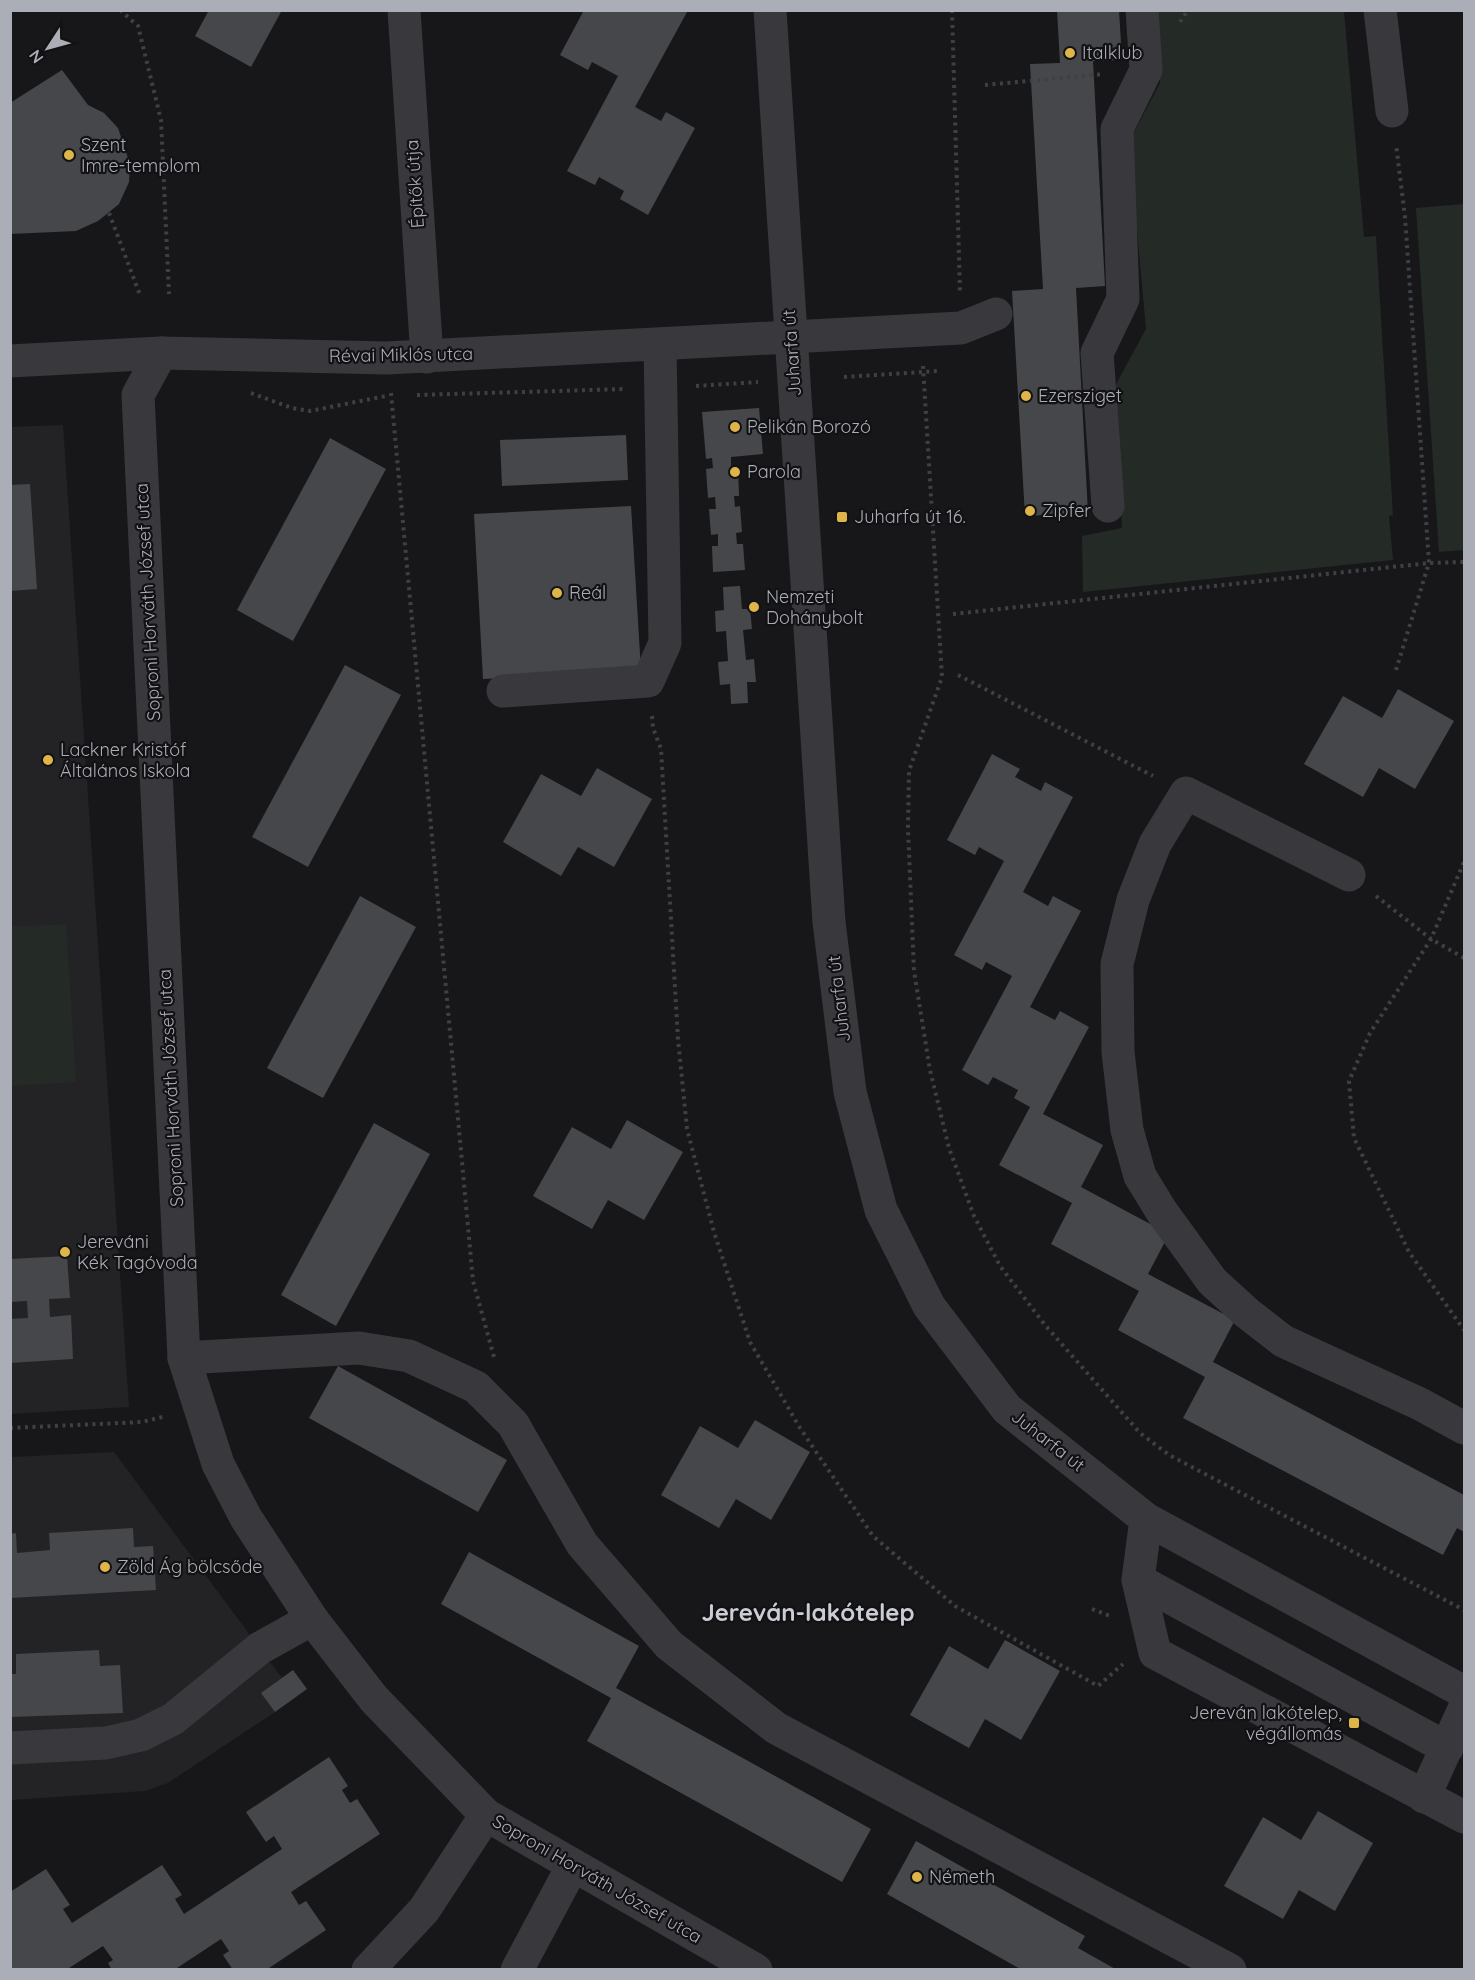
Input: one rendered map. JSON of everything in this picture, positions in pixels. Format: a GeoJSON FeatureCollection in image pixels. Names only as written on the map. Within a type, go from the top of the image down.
{"type":"FeatureCollection","features":[{"type":"Feature","properties":{"kind":"street","name":"Építők útja"},"geometry":{"type":"LineString","coordinates":[[404,10],[427,357]]}},
{"type":"Feature","properties":{"kind":"street","name":"Juharfa út"},"geometry":{"type":"LineString","coordinates":[[770,10],[829,922],[850,1092],[881,1210],[928,1306],[1007,1409],[1146,1519],[1464,1692]]}},
{"type":"Feature","properties":{"kind":"street"},"geometry":{"type":"LineString","coordinates":[[1108,506],[1097,353],[1123,298],[1117,129],[1146,70],[1142,10]]}},
{"type":"Feature","properties":{"kind":"street"},"geometry":{"type":"LineString","coordinates":[[1380,10],[1392,111]]}},
{"type":"Feature","properties":{"kind":"street","name":"Révai Miklós utca"},"geometry":{"type":"LineString","coordinates":[[10,361],[161,353],[427,357],[961,328],[996,314]]}},
{"type":"Feature","properties":{"kind":"street"},"geometry":{"type":"LineString","coordinates":[[503,691],[648,681],[665,643],[660,345]]}},
{"type":"Feature","properties":{"kind":"street","name":"Soproni Horváth József utca"},"geometry":{"type":"LineString","coordinates":[[161,353],[138,395],[184,1358],[198,1408],[218,1464],[246,1518],[312,1619],[374,1699],[486,1815],[756,1970]]}},
{"type":"Feature","properties":{"kind":"street"},"geometry":{"type":"LineString","coordinates":[[1349,875],[1186,793],[1155,844],[1133,900],[1117,964],[1118,1052],[1127,1130],[1140,1176],[1162,1212],[1212,1281],[1247,1313],[1283,1341],[1420,1404],[1464,1428]]}},
{"type":"Feature","properties":{"kind":"street"},"geometry":{"type":"LineString","coordinates":[[184,1358],[359,1348],[409,1356],[476,1387],[513,1424],[582,1544],[662,1636],[767,1721],[1230,1970]]}},
{"type":"Feature","properties":{"kind":"street"},"geometry":{"type":"LineString","coordinates":[[1146,1519],[1138,1580],[1155,1653],[1464,1817]]}},
{"type":"Feature","properties":{"kind":"street"},"geometry":{"type":"LineString","coordinates":[[1138,1580],[1447,1748]]}},
{"type":"Feature","properties":{"kind":"street"},"geometry":{"type":"LineString","coordinates":[[10,1748],[106,1743],[141,1735],[173,1719],[261,1648],[312,1619]]}},
{"type":"Feature","properties":{"kind":"street"},"geometry":{"type":"LineString","coordinates":[[1424,1797],[1464,1709]]}},
{"type":"Feature","properties":{"kind":"street"},"geometry":{"type":"LineString","coordinates":[[368,1970],[424,1910],[486,1815]]}},
{"type":"Feature","properties":{"kind":"street"},"geometry":{"type":"LineString","coordinates":[[517,1970],[573,1865]]}},
{"type":"Feature","properties":{"kind":"path"},"geometry":{"type":"LineString","coordinates":[[120,10],[138,27],[161,120],[169,294]]}},
{"type":"Feature","properties":{"kind":"path"},"geometry":{"type":"LineString","coordinates":[[952,10],[961,328],[957,345],[940,361],[923,363],[922,372],[942,677],[909,771],[908,829],[914,971],[932,1081],[949,1148],[974,1216],[1000,1266],[1046,1325],[1140,1433],[1169,1455],[1464,1610]]}},
{"type":"Feature","properties":{"kind":"path"},"geometry":{"type":"LineString","coordinates":[[985,85],[1146,70]]}},
{"type":"Feature","properties":{"kind":"path"},"geometry":{"type":"LineString","coordinates":[[1392,111],[1405,217],[1430,563],[1396,670]]}},
{"type":"Feature","properties":{"kind":"path"},"geometry":{"type":"LineString","coordinates":[[109,213],[140,295]]}},
{"type":"Feature","properties":{"kind":"path"},"geometry":{"type":"LineString","coordinates":[[387,358],[473,1281],[495,1358]]}},
{"type":"Feature","properties":{"kind":"path"},"geometry":{"type":"LineString","coordinates":[[844,376],[938,370]]}},
{"type":"Feature","properties":{"kind":"path"},"geometry":{"type":"LineString","coordinates":[[953,614],[1430,563],[1464,562]]}},
{"type":"Feature","properties":{"kind":"path"},"geometry":{"type":"LineString","coordinates":[[958,675],[1186,793]]}},
{"type":"Feature","properties":{"kind":"path"},"geometry":{"type":"LineString","coordinates":[[648,681],[653,729],[661,748],[678,1039],[687,1129],[714,1232],[750,1342],[800,1428],[873,1536],[955,1606],[1098,1686],[1124,1663]]}},
{"type":"Feature","properties":{"kind":"path"},"geometry":{"type":"LineString","coordinates":[[1464,862],[1431,939],[1370,1033],[1349,1081],[1354,1138],[1409,1252],[1464,1330]]}},
{"type":"Feature","properties":{"kind":"path"},"geometry":{"type":"LineString","coordinates":[[1349,875],[1431,939],[1464,958]]}},
{"type":"Feature","properties":{"kind":"path"},"geometry":{"type":"LineString","coordinates":[[10,1428],[142,1422],[198,1408]]}},
{"type":"Feature","properties":{"kind":"path"},"geometry":{"type":"LineString","coordinates":[[1092,1609],[1119,1620]]}},
{"type":"Feature","properties":{"kind":"shaded area"},"geometry":{"type":"Polygon","coordinates":[[[1155,11],[1344,11],[1364,237],[1376,236],[1393,515],[1389,516],[1393,560],[1083,592],[1082,536],[1122,528],[1115,386],[1146,329],[1129,142],[1160,83],[1155,11]]]}},
{"type":"Feature","properties":{"kind":"shaded area"},"geometry":{"type":"Polygon","coordinates":[[[1464,204],[1464,550],[1439,552],[1416,208],[1464,204]]]}},
{"type":"Feature","properties":{"kind":"shaded area"},"geometry":{"type":"Polygon","coordinates":[[[63,425],[129,1407],[11,1414],[11,427],[63,425]]]}},
{"type":"Feature","properties":{"kind":"shaded area"},"geometry":{"type":"Polygon","coordinates":[[[66,924],[76,1082],[11,1086],[11,927],[66,924]]]}},
{"type":"Feature","properties":{"kind":"shaded area","name":"Zöld Ág bölcsőde"},"geometry":{"type":"Polygon","coordinates":[[[114,1452],[282,1678],[262,1693],[275,1712],[168,1783],[145,1791],[11,1800],[10,1457],[114,1452]]]}},
{"type":"Feature","properties":{"kind":"building"},"geometry":{"type":"Polygon","coordinates":[[[209,10],[282,10],[251,67],[195,36],[209,10]]]}},
{"type":"Feature","properties":{"kind":"building"},"geometry":{"type":"Polygon","coordinates":[[[584,10],[687,12],[635,107],[661,121],[666,112],[695,128],[648,215],[620,199],[624,191],[599,177],[595,185],[567,171],[618,76],[592,62],[588,70],[560,55],[584,10]]]}},
{"type":"Feature","properties":{"kind":"building"},"geometry":{"type":"Polygon","coordinates":[[[1057,10],[1119,10],[1122,60],[1093,61],[1105,286],[1076,288],[1088,513],[1025,516],[1012,291],[1043,289],[1030,64],[1060,63],[1057,10]]]}},
{"type":"Feature","properties":{"kind":"building","name":"Szent Imre-templom"},"geometry":{"type":"Polygon","coordinates":[[[62,70],[88,105],[104,113],[118,128],[130,164],[129,182],[119,204],[98,221],[76,231],[10,234],[10,103],[62,70]]]}},
{"type":"Feature","properties":{"kind":"building"},"geometry":{"type":"Polygon","coordinates":[[[759,408],[763,454],[731,457],[731,467],[738,467],[739,496],[734,496],[735,507],[740,506],[742,532],[736,533],[737,544],[743,544],[745,570],[713,572],[712,546],[718,546],[718,534],[711,535],[709,509],[716,509],[715,497],[708,498],[706,469],[713,468],[712,458],[706,459],[702,412],[759,408]]]}},
{"type":"Feature","properties":{"kind":"building"},"geometry":{"type":"Polygon","coordinates":[[[626,435],[628,480],[502,486],[500,440],[626,435]]]}},
{"type":"Feature","properties":{"kind":"building"},"geometry":{"type":"Polygon","coordinates":[[[330,438],[386,469],[293,641],[237,610],[330,438]]]}},
{"type":"Feature","properties":{"kind":"building"},"geometry":{"type":"Polygon","coordinates":[[[30,484],[37,589],[10,591],[10,485],[30,484]]]}},
{"type":"Feature","properties":{"kind":"building","name":"Reál"},"geometry":{"type":"Polygon","coordinates":[[[631,506],[641,671],[483,679],[474,514],[631,506]]]}},
{"type":"Feature","properties":{"kind":"building"},"geometry":{"type":"Polygon","coordinates":[[[740,586],[742,609],[750,609],[752,629],[743,630],[746,660],[754,659],[756,682],[747,682],[748,703],[731,704],[730,684],[720,685],[718,662],[728,661],[726,631],[716,632],[715,611],[724,610],[723,587],[740,586]]]}},
{"type":"Feature","properties":{"kind":"building"},"geometry":{"type":"Polygon","coordinates":[[[345,665],[401,695],[308,867],[252,837],[345,665]]]}},
{"type":"Feature","properties":{"kind":"building"},"geometry":{"type":"Polygon","coordinates":[[[1398,689],[1454,721],[1415,789],[1379,768],[1363,797],[1304,764],[1343,696],[1382,718],[1398,689]]]}},
{"type":"Feature","properties":{"kind":"building"},"geometry":{"type":"Polygon","coordinates":[[[992,754],[1020,769],[1015,777],[1041,791],[1045,782],[1073,797],[1023,892],[1048,906],[1053,896],[1081,911],[1030,1007],[1055,1020],[1060,1011],[1089,1027],[1043,1114],[1103,1145],[1081,1187],[1169,1234],[1148,1274],[1235,1320],[1213,1362],[1464,1495],[1464,1532],[1457,1528],[1443,1555],[1183,1418],[1205,1377],[1118,1330],[1139,1291],[1051,1244],[1072,1203],[999,1165],[1030,1107],[1014,1098],[1018,1090],[993,1077],[988,1085],[962,1070],[1012,976],[986,962],[982,970],[954,955],[1004,861],[979,847],[975,855],[947,840],[992,754]]]}},
{"type":"Feature","properties":{"kind":"building"},"geometry":{"type":"Polygon","coordinates":[[[597,768],[652,799],[614,867],[578,847],[561,876],[503,842],[541,774],[581,796],[597,768]]]}},
{"type":"Feature","properties":{"kind":"building"},"geometry":{"type":"Polygon","coordinates":[[[360,896],[416,927],[323,1098],[267,1068],[360,896]]]}},
{"type":"Feature","properties":{"kind":"building"},"geometry":{"type":"Polygon","coordinates":[[[627,1120],[683,1152],[644,1220],[608,1200],[592,1229],[533,1196],[572,1127],[611,1149],[627,1120]]]}},
{"type":"Feature","properties":{"kind":"building"},"geometry":{"type":"Polygon","coordinates":[[[374,1123],[430,1154],[336,1326],[281,1295],[374,1123]]]}},
{"type":"Feature","properties":{"kind":"building"},"geometry":{"type":"Polygon","coordinates":[[[67,1256],[70,1298],[49,1299],[50,1317],[71,1315],[73,1359],[10,1363],[10,1319],[28,1318],[27,1301],[10,1302],[10,1259],[67,1256]]]}},
{"type":"Feature","properties":{"kind":"building"},"geometry":{"type":"Polygon","coordinates":[[[338,1366],[507,1460],[478,1512],[309,1418],[338,1366]]]}},
{"type":"Feature","properties":{"kind":"building"},"geometry":{"type":"Polygon","coordinates":[[[755,1420],[810,1452],[771,1520],[736,1499],[719,1528],[661,1495],[700,1426],[738,1448],[755,1420]]]}},
{"type":"Feature","properties":{"kind":"building"},"geometry":{"type":"Polygon","coordinates":[[[133,1528],[134,1547],[153,1546],[156,1590],[10,1598],[10,1534],[16,1533],[17,1553],[50,1550],[49,1533],[133,1528]]]}},
{"type":"Feature","properties":{"kind":"building"},"geometry":{"type":"Polygon","coordinates":[[[469,1552],[639,1646],[616,1688],[871,1829],[842,1882],[587,1741],[611,1698],[441,1604],[469,1552]]]}},
{"type":"Feature","properties":{"kind":"building"},"geometry":{"type":"Polygon","coordinates":[[[1005,1640],[1060,1671],[1021,1740],[985,1719],[969,1748],[910,1715],[949,1646],[988,1669],[1005,1640]]]}},
{"type":"Feature","properties":{"kind":"building"},"geometry":{"type":"Polygon","coordinates":[[[99,1650],[100,1666],[120,1665],[123,1713],[10,1717],[10,1674],[16,1674],[16,1654],[99,1650]]]}},
{"type":"Feature","properties":{"kind":"building"},"geometry":{"type":"Polygon","coordinates":[[[293,1670],[307,1689],[275,1712],[261,1693],[293,1670]]]}},
{"type":"Feature","properties":{"kind":"building"},"geometry":{"type":"Polygon","coordinates":[[[329,1757],[348,1786],[342,1790],[350,1803],[357,1799],[380,1834],[291,1892],[299,1905],[306,1901],[326,1930],[266,1970],[233,1970],[223,1955],[229,1951],[221,1939],[174,1970],[112,1970],[108,1963],[113,1960],[103,1946],[66,1970],[10,1970],[10,1892],[46,1869],[70,1905],[63,1909],[72,1923],[162,1865],[182,1895],[175,1899],[184,1914],[282,1849],[274,1836],[266,1842],[246,1812],[329,1757]]]}},
{"type":"Feature","properties":{"kind":"building"},"geometry":{"type":"Polygon","coordinates":[[[1318,1811],[1373,1843],[1335,1911],[1299,1890],[1283,1919],[1224,1886],[1263,1817],[1301,1840],[1318,1811]]]}},
{"type":"Feature","properties":{"kind":"building"},"geometry":{"type":"Polygon","coordinates":[[[916,1841],[1085,1936],[1078,1948],[1117,1970],[1022,1970],[887,1894],[916,1841]]]}},
{"type":"Feature","properties":{"kind":"place","name":"Italklub"},"geometry":{"type":"Point","coordinates":[1070,53]}},
{"type":"Feature","properties":{"kind":"place","name":"Szent Imre-templom"},"geometry":{"type":"Point","coordinates":[69,155]}},
{"type":"Feature","properties":{"kind":"place","name":"Ezersziget"},"geometry":{"type":"Point","coordinates":[1026,396]}},
{"type":"Feature","properties":{"kind":"place","name":"Pelikán Borozó"},"geometry":{"type":"Point","coordinates":[735,427]}},
{"type":"Feature","properties":{"kind":"place","name":"Parola"},"geometry":{"type":"Point","coordinates":[735,472]}},
{"type":"Feature","properties":{"kind":"place","name":"Zipfer"},"geometry":{"type":"Point","coordinates":[1030,511]}},
{"type":"Feature","properties":{"kind":"place","name":"Juharfa út 16."},"geometry":{"type":"Point","coordinates":[842,517]}},
{"type":"Feature","properties":{"kind":"place","name":"Reál"},"geometry":{"type":"Point","coordinates":[557,593]}},
{"type":"Feature","properties":{"kind":"place","name":"Nemzeti Dohánybolt"},"geometry":{"type":"Point","coordinates":[754,607]}},
{"type":"Feature","properties":{"kind":"place","name":"Lackner Kristóf Általános Iskola"},"geometry":{"type":"Point","coordinates":[48,760]}},
{"type":"Feature","properties":{"kind":"place","name":"Jereváni Kék Tagóvoda"},"geometry":{"type":"Point","coordinates":[65,1252]}},
{"type":"Feature","properties":{"kind":"place","name":"Zöld Ág bölcsőde"},"geometry":{"type":"Point","coordinates":[105,1567]}},
{"type":"Feature","properties":{"kind":"place","name":"Jereván lakótelep, végállomás"},"geometry":{"type":"Point","coordinates":[1354,1723]}},
{"type":"Feature","properties":{"kind":"place","name":"Németh"},"geometry":{"type":"Point","coordinates":[917,1877]}},
{"type":"Feature","properties":{"kind":"district","name":"Jereván-lakótelep"},"geometry":{"type":"Point","coordinates":[808,1613]}}]}
